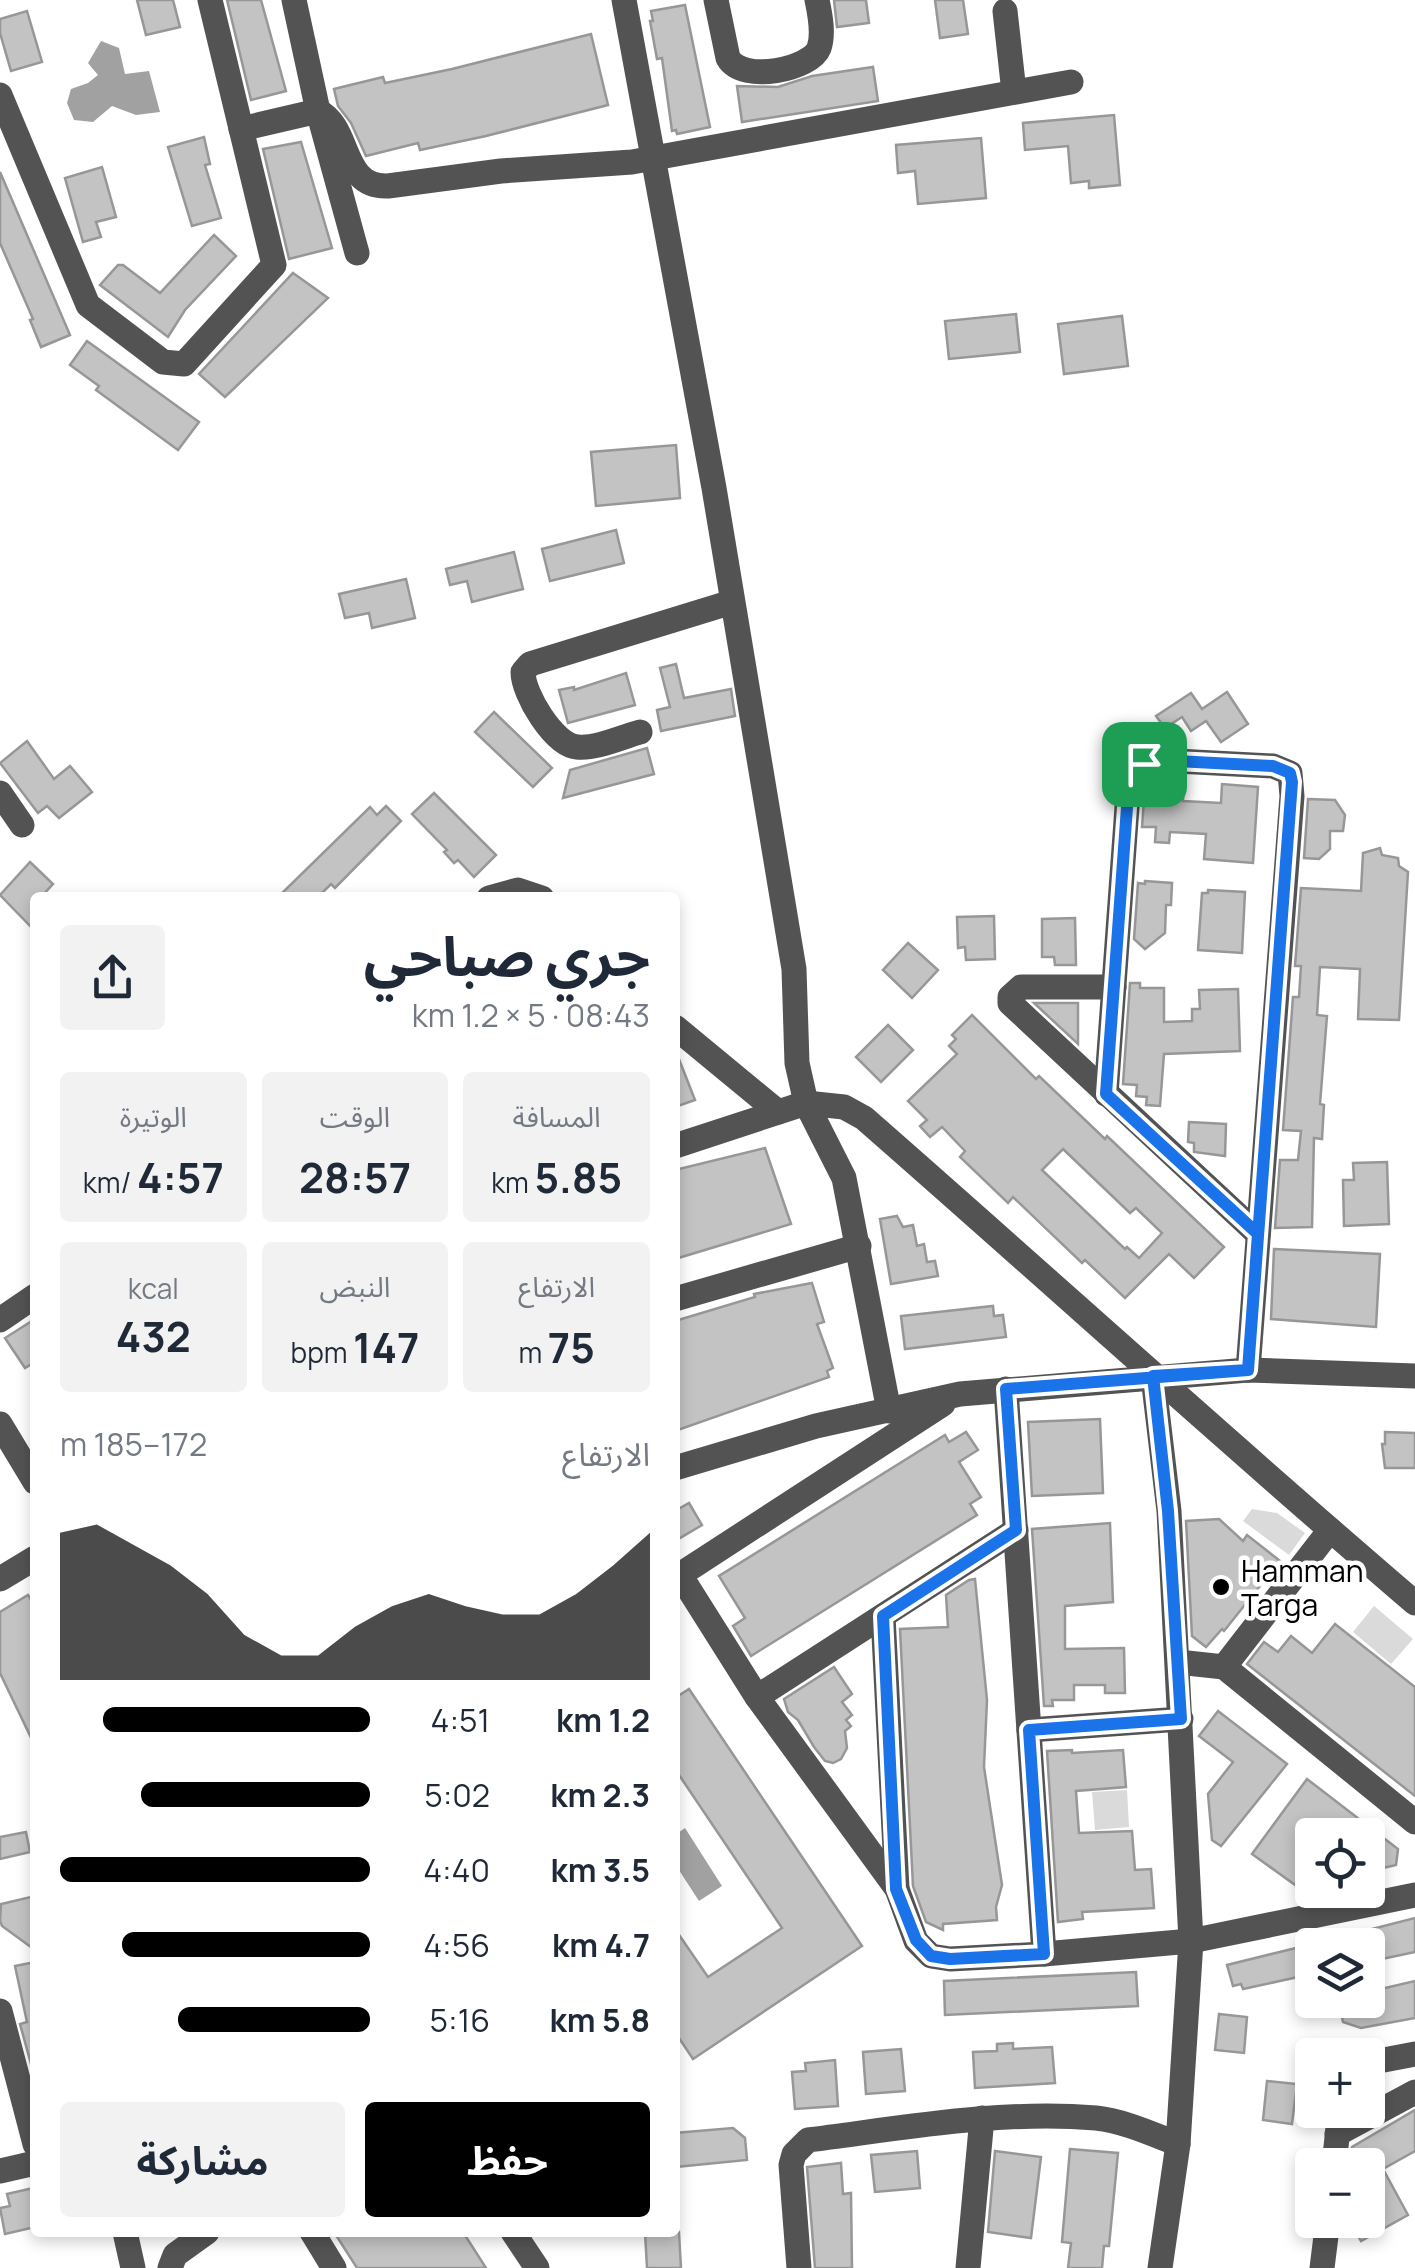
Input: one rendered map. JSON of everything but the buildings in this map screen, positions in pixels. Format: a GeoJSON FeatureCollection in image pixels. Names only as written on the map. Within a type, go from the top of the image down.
{"type":"FeatureCollection","features":[{"type":"Feature","properties":{"kind":"street"},"geometry":{"type":"LineString","coordinates":[[0,95],[88,305],[170,365],[190,360],[274,265],[210,0]]}},
{"type":"Feature","properties":{"kind":"street"},"geometry":{"type":"LineString","coordinates":[[294,0],[318,111],[358,253]]}},
{"type":"Feature","properties":{"kind":"street"},"geometry":{"type":"LineString","coordinates":[[624,0],[681,303],[794,968],[798,1064],[806,1103],[840,1164],[889,1410]]}},
{"type":"Feature","properties":{"kind":"street"},"geometry":{"type":"LineString","coordinates":[[716,0],[728,58],[732,66],[746,72],[782,68],[813,56],[821,34],[818,0]]}},
{"type":"Feature","properties":{"kind":"street"},"geometry":{"type":"LineString","coordinates":[[1005,12],[1014,92]]}},
{"type":"Feature","properties":{"kind":"street"},"geometry":{"type":"LineString","coordinates":[[318,111],[330,121],[356,173],[379,186],[652,158],[1071,82]]}},
{"type":"Feature","properties":{"kind":"street"},"geometry":{"type":"LineString","coordinates":[[242,129],[318,111]]}},
{"type":"Feature","properties":{"kind":"street"},"geometry":{"type":"LineString","coordinates":[[640,732],[580,748],[565,743],[532,703],[525,691],[523,672],[530,664],[732,602]]}},
{"type":"Feature","properties":{"kind":"street"},"geometry":{"type":"LineString","coordinates":[[1106,1094],[1129,780],[1144,764],[1157,760],[1273,766],[1290,773],[1292,796],[1248,1370]]}},
{"type":"Feature","properties":{"kind":"street"},"geometry":{"type":"LineString","coordinates":[[0,793],[22,825]]}},
{"type":"Feature","properties":{"kind":"street"},"geometry":{"type":"LineString","coordinates":[[1114,988],[1021,987],[1010,997],[1010,1003],[1258,1234]]}},
{"type":"Feature","properties":{"kind":"street"},"geometry":{"type":"LineString","coordinates":[[680,1031],[778,1112]]}},
{"type":"Feature","properties":{"kind":"street"},"geometry":{"type":"LineString","coordinates":[[680,1144],[806,1103],[844,1107],[864,1118],[1415,1603]]}},
{"type":"Feature","properties":{"kind":"street"},"geometry":{"type":"LineString","coordinates":[[680,1298],[859,1246]]}},
{"type":"Feature","properties":{"kind":"street"},"geometry":{"type":"LineString","coordinates":[[0,1320],[30,1299]]}},
{"type":"Feature","properties":{"kind":"street"},"geometry":{"type":"LineString","coordinates":[[680,1467],[816,1426],[960,1394],[1248,1370],[1415,1376]]}},
{"type":"Feature","properties":{"kind":"street"},"geometry":{"type":"LineString","coordinates":[[1153,1376],[1162,1438],[1178,1662],[1191,1940],[1178,2144],[1160,2268]]}},
{"type":"Feature","properties":{"kind":"street"},"geometry":{"type":"LineString","coordinates":[[1006,1389],[1044,1954]]}},
{"type":"Feature","properties":{"kind":"street"},"geometry":{"type":"LineString","coordinates":[[680,1575],[960,1394]]}},
{"type":"Feature","properties":{"kind":"street"},"geometry":{"type":"LineString","coordinates":[[0,1424],[30,1472]]}},
{"type":"Feature","properties":{"kind":"street"},"geometry":{"type":"LineString","coordinates":[[757,1697],[1016,1530]]}},
{"type":"Feature","properties":{"kind":"street"},"geometry":{"type":"LineString","coordinates":[[1224,1667],[1330,1530]]}},
{"type":"Feature","properties":{"kind":"street"},"geometry":{"type":"LineString","coordinates":[[0,1579],[30,1561]]}},
{"type":"Feature","properties":{"kind":"street"},"geometry":{"type":"LineString","coordinates":[[680,1579],[757,1697],[896,1889],[916,1940],[931,1956],[950,1959],[1044,1954],[1191,1940],[1415,1895]]}},
{"type":"Feature","properties":{"kind":"street"},"geometry":{"type":"LineString","coordinates":[[883,1616],[896,1889]]}},
{"type":"Feature","properties":{"kind":"street"},"geometry":{"type":"LineString","coordinates":[[1178,1662],[1224,1667],[1415,1822]]}},
{"type":"Feature","properties":{"kind":"street"},"geometry":{"type":"LineString","coordinates":[[1029,1730],[1181,1719]]}},
{"type":"Feature","properties":{"kind":"street"},"geometry":{"type":"LineString","coordinates":[[0,2011],[30,2125]]}},
{"type":"Feature","properties":{"kind":"street"},"geometry":{"type":"LineString","coordinates":[[1385,2060],[1415,2054]]}},
{"type":"Feature","properties":{"kind":"street"},"geometry":{"type":"LineString","coordinates":[[1385,2104],[1415,2092]]}},
{"type":"Feature","properties":{"kind":"street"},"geometry":{"type":"LineString","coordinates":[[799,2268],[791,2165],[799,2147],[808,2140],[982,2118],[1097,2118],[1178,2144]]}},
{"type":"Feature","properties":{"kind":"street"},"geometry":{"type":"LineString","coordinates":[[968,2268],[982,2118]]}},
{"type":"Feature","properties":{"kind":"street"},"geometry":{"type":"LineString","coordinates":[[0,2171],[30,2164]]}},
{"type":"Feature","properties":{"kind":"street"},"geometry":{"type":"LineString","coordinates":[[126,2237],[133,2268]]}},
{"type":"Feature","properties":{"kind":"street"},"geometry":{"type":"LineString","coordinates":[[170,2268],[175,2254],[200,2237]]}},
{"type":"Feature","properties":{"kind":"street"},"geometry":{"type":"LineString","coordinates":[[315,2237],[334,2268]]}},
{"type":"Feature","properties":{"kind":"street"},"geometry":{"type":"LineString","coordinates":[[515,2237],[537,2268]]}},
{"type":"Feature","properties":{"kind":"street"},"geometry":{"type":"LineString","coordinates":[[1322,2268],[1326,2238]]}},
{"type":"Feature","properties":{"kind":"shaded area"},"geometry":{"type":"Polygon","coordinates":[[[101,41],[119,48],[125,74],[149,71],[160,112],[136,115],[112,106],[93,122],[74,120],[67,103],[71,89],[98,75],[88,63],[101,41]]]}},
{"type":"Feature","properties":{"kind":"shaded area"},"geometry":{"type":"Polygon","coordinates":[[[1252,1509],[1277,1513],[1305,1533],[1289,1555],[1243,1521],[1252,1509]]]}},
{"type":"Feature","properties":{"kind":"shaded area"},"geometry":{"type":"Polygon","coordinates":[[[1374,1606],[1413,1639],[1391,1664],[1353,1632],[1374,1606]]]}},
{"type":"Feature","properties":{"kind":"shaded area"},"geometry":{"type":"Polygon","coordinates":[[[1127,1790],[1129,1827],[1095,1830],[1092,1792],[1127,1790]]]}},
{"type":"Feature","properties":{"kind":"shaded area"},"geometry":{"type":"Polygon","coordinates":[[[685,1828],[722,1886],[699,1901],[680,1872],[680,1832],[685,1828]]]}},
{"type":"Feature","properties":{"kind":"place","name":"Hamman Targa"},"geometry":{"type":"Point","coordinates":[1221,1587]}},
{"type":"Feature","properties":{"kind":"route"},"geometry":{"type":"LineString","coordinates":[[1144,764],[1129,780],[1106,1094],[1258,1234],[1248,1370],[1153,1376],[1006,1389],[1016,1530],[883,1616],[896,1889],[916,1940],[931,1956],[950,1959],[1044,1954],[1029,1730],[1181,1719],[1168,1511],[1153,1376],[1248,1370],[1292,782],[1290,773],[1273,766],[1157,760],[1144,764]]}}]}
